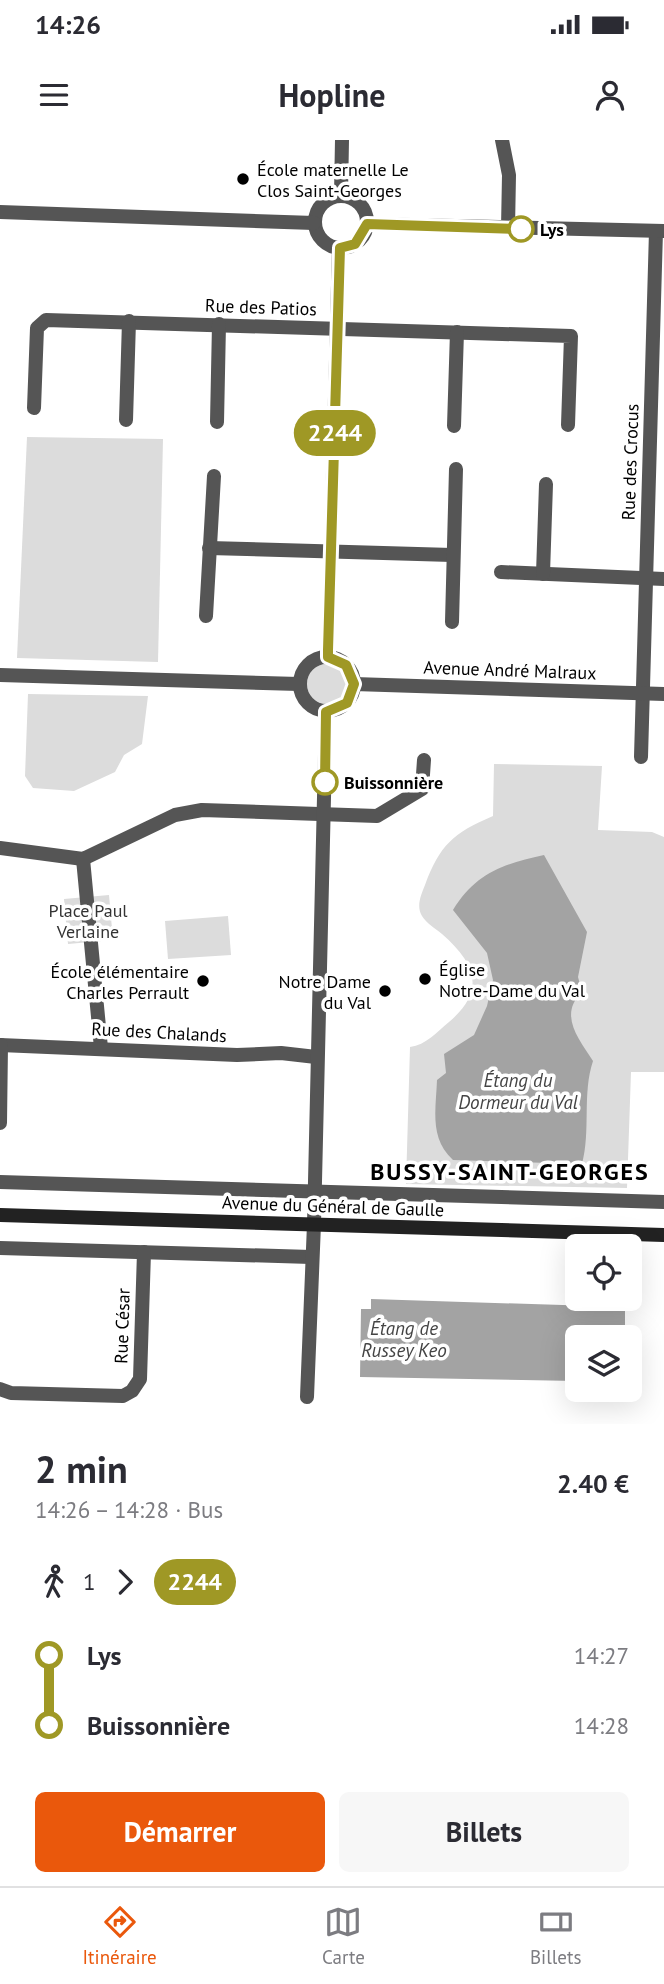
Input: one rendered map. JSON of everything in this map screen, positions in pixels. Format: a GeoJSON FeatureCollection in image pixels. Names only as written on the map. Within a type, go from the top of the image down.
{"type":"FeatureCollection","features":[{"type":"Feature","properties":{"kind":"main road","name":"Avenue du Général de Gaulle"},"geometry":{"type":"LineString","coordinates":[[0,1215],[664,1235]]}},
{"type":"Feature","properties":{"kind":"street"},"geometry":{"type":"LineString","coordinates":[[341,195],[342,140]]}},
{"type":"Feature","properties":{"kind":"street"},"geometry":{"type":"LineString","coordinates":[[502,140],[509,176],[508,228]]}},
{"type":"Feature","properties":{"kind":"street"},"geometry":{"type":"LineString","coordinates":[[341,195],[357,201],[366,215],[367,224],[355,244],[340,248],[325,243],[314,223],[315,215],[325,200],[341,195]]}},
{"type":"Feature","properties":{"kind":"street"},"geometry":{"type":"LineString","coordinates":[[0,212],[314,223]]}},
{"type":"Feature","properties":{"kind":"street"},"geometry":{"type":"LineString","coordinates":[[367,224],[660,231]]}},
{"type":"Feature","properties":{"kind":"street","name":"Rue des Crocus"},"geometry":{"type":"LineString","coordinates":[[641,757],[645,579],[660,231]]}},
{"type":"Feature","properties":{"kind":"street"},"geometry":{"type":"LineString","coordinates":[[328,657],[340,248]]}},
{"type":"Feature","properties":{"kind":"street","name":"Rue des Patios"},"geometry":{"type":"LineString","coordinates":[[34,408],[37,328],[46,320],[129,321],[571,336],[568,425]]}},
{"type":"Feature","properties":{"kind":"street"},"geometry":{"type":"LineString","coordinates":[[126,420],[129,321]]}},
{"type":"Feature","properties":{"kind":"street"},"geometry":{"type":"LineString","coordinates":[[217,422],[219,324]]}},
{"type":"Feature","properties":{"kind":"street"},"geometry":{"type":"LineString","coordinates":[[454,426],[457,332]]}},
{"type":"Feature","properties":{"kind":"street"},"geometry":{"type":"LineString","coordinates":[[452,622],[456,469]]}},
{"type":"Feature","properties":{"kind":"street"},"geometry":{"type":"LineString","coordinates":[[206,616],[214,476]]}},
{"type":"Feature","properties":{"kind":"street"},"geometry":{"type":"LineString","coordinates":[[543,574],[546,484]]}},
{"type":"Feature","properties":{"kind":"street"},"geometry":{"type":"LineString","coordinates":[[209,548],[453,555]]}},
{"type":"Feature","properties":{"kind":"street"},"geometry":{"type":"LineString","coordinates":[[501,572],[664,579]]}},
{"type":"Feature","properties":{"kind":"street"},"geometry":{"type":"LineString","coordinates":[[328,657],[346,665],[354,684],[347,703],[326,712],[310,706],[304,700],[299,684],[305,667],[320,658],[328,657]]}},
{"type":"Feature","properties":{"kind":"street"},"geometry":{"type":"LineString","coordinates":[[0,675],[299,684]]}},
{"type":"Feature","properties":{"kind":"street","name":"Avenue André Malraux"},"geometry":{"type":"LineString","coordinates":[[354,684],[664,694]]}},
{"type":"Feature","properties":{"kind":"street"},"geometry":{"type":"LineString","coordinates":[[307,1397],[315,1192],[326,712]]}},
{"type":"Feature","properties":{"kind":"street"},"geometry":{"type":"LineString","coordinates":[[0,848],[83,859],[175,815],[202,810],[377,816],[422,789],[424,760]]}},
{"type":"Feature","properties":{"kind":"street"},"geometry":{"type":"LineString","coordinates":[[83,859],[101,1048]]}},
{"type":"Feature","properties":{"kind":"street"},"geometry":{"type":"LineString","coordinates":[[0,1123],[1,1045]]}},
{"type":"Feature","properties":{"kind":"street","name":"Rue des Chalands"},"geometry":{"type":"LineString","coordinates":[[1,1045],[316,1057]]}},
{"type":"Feature","properties":{"kind":"street","name":"Avenue du Général de Gaulle"},"geometry":{"type":"LineString","coordinates":[[0,1182],[664,1202]]}},
{"type":"Feature","properties":{"kind":"street"},"geometry":{"type":"LineString","coordinates":[[0,1248],[311,1257]]}},
{"type":"Feature","properties":{"kind":"street","name":"Rue César"},"geometry":{"type":"LineString","coordinates":[[0,1389],[11,1393],[123,1396],[132,1391],[140,1379],[144,1252]]}},
{"type":"Feature","properties":{"kind":"green space"},"geometry":{"type":"Polygon","coordinates":[[[27,437],[163,439],[158,662],[17,658],[27,437]]]}},
{"type":"Feature","properties":{"kind":"green space"},"geometry":{"type":"Polygon","coordinates":[[[327,664],[341,670],[347,684],[341,698],[327,704],[313,698],[307,684],[313,670],[327,664]]]}},
{"type":"Feature","properties":{"kind":"green space"},"geometry":{"type":"Polygon","coordinates":[[[28,694],[148,696],[142,744],[124,755],[115,772],[74,791],[33,788],[25,776],[28,694]]]}},
{"type":"Feature","properties":{"kind":"green space"},"geometry":{"type":"Polygon","coordinates":[[[494,764],[602,766],[598,830],[652,832],[664,837],[664,1072],[631,1072],[627,1188],[406,1184],[410,1047],[426,1041],[449,1022],[469,999],[472,988],[469,966],[453,945],[424,919],[419,908],[420,900],[436,860],[443,850],[468,828],[493,816],[494,764]]]}},
{"type":"Feature","properties":{"kind":"green space","name":"Place Paul Verlaine"},"geometry":{"type":"Polygon","coordinates":[[[109,895],[113,940],[68,944],[64,899],[109,895]]]}},
{"type":"Feature","properties":{"kind":"green space"},"geometry":{"type":"Polygon","coordinates":[[[228,916],[231,955],[168,959],[165,921],[228,916]]]}},
{"type":"Feature","properties":{"kind":"water","name":"Étang du Dormeur du Val"},"geometry":{"type":"Polygon","coordinates":[[[544,855],[587,932],[578,977],[582,992],[575,1001],[571,1018],[577,1036],[593,1061],[588,1086],[582,1164],[453,1160],[445,1151],[437,1133],[437,1080],[446,1073],[444,1054],[474,1035],[487,1006],[493,980],[487,953],[453,910],[471,887],[492,872],[544,855]]]}},
{"type":"Feature","properties":{"kind":"water","name":"Étang de Russey Keo"},"geometry":{"type":"Polygon","coordinates":[[[371,1299],[565,1305],[565,1311],[625,1311],[625,1325],[565,1325],[565,1381],[360,1377],[361,1309],[371,1309],[371,1299]]]}},
{"type":"Feature","properties":{"kind":"bus line","name":"2244"},"geometry":{"type":"LineString","coordinates":[[325,782],[326,712],[342,707],[354,690],[352,674],[346,665],[338,659],[328,657],[340,248],[355,244],[361,239],[367,224],[521,229]]}},
{"type":"Feature","properties":{"kind":"place","name":"École maternelle Le Clos Saint-Georges"},"geometry":{"type":"Point","coordinates":[243,179]}},
{"type":"Feature","properties":{"kind":"place","name":"Lys"},"geometry":{"type":"Point","coordinates":[521,229]}},
{"type":"Feature","properties":{"kind":"place","name":"Buissonnière"},"geometry":{"type":"Point","coordinates":[325,782]}},
{"type":"Feature","properties":{"kind":"place","name":"Église Notre-Dame du Val"},"geometry":{"type":"Point","coordinates":[425,979]}},
{"type":"Feature","properties":{"kind":"place","name":"École élémentaire Charles Perrault"},"geometry":{"type":"Point","coordinates":[203,981]}},
{"type":"Feature","properties":{"kind":"place","name":"Notre Dame du Val"},"geometry":{"type":"Point","coordinates":[385,991]}},
{"type":"Feature","properties":{"kind":"district","name":"BUSSY-SAINT-GEORGES"},"geometry":{"type":"Point","coordinates":[510,1171]}}]}
